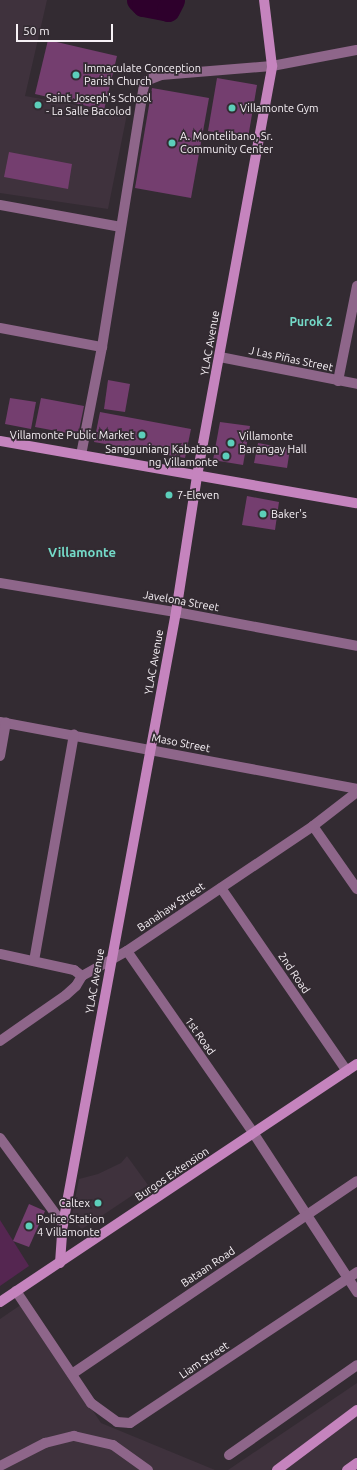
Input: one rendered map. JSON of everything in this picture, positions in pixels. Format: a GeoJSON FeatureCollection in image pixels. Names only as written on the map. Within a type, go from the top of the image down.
{"type":"FeatureCollection","features":[{"type":"Feature","properties":{"kind":"street","name":"YLAC Avenue"},"geometry":{"type":"LineString","coordinates":[[60,1263],[63,1224],[110,962],[176,612],[197,476],[220,357],[272,66],[264,0]]}},
{"type":"Feature","properties":{"kind":"street"},"geometry":{"type":"LineString","coordinates":[[81,455],[102,347],[142,94],[148,80],[161,75],[272,66],[357,50]]}},
{"type":"Feature","properties":{"kind":"street"},"geometry":{"type":"LineString","coordinates":[[0,205],[121,226]]}},
{"type":"Feature","properties":{"kind":"street"},"geometry":{"type":"LineString","coordinates":[[338,381],[357,286]]}},
{"type":"Feature","properties":{"kind":"street"},"geometry":{"type":"LineString","coordinates":[[0,328],[102,347]]}},
{"type":"Feature","properties":{"kind":"street","name":"J Las Piñas Street"},"geometry":{"type":"LineString","coordinates":[[220,357],[357,384]]}},
{"type":"Feature","properties":{"kind":"street"},"geometry":{"type":"LineString","coordinates":[[0,441],[357,503]]}},
{"type":"Feature","properties":{"kind":"street","name":"Javelona Street"},"geometry":{"type":"LineString","coordinates":[[0,583],[176,612],[357,646]]}},
{"type":"Feature","properties":{"kind":"street"},"geometry":{"type":"LineString","coordinates":[[0,756],[3,722]]}},
{"type":"Feature","properties":{"kind":"street","name":"Maso Street"},"geometry":{"type":"LineString","coordinates":[[3,722],[357,789]]}},
{"type":"Feature","properties":{"kind":"street"},"geometry":{"type":"LineString","coordinates":[[34,961],[74,735]]}},
{"type":"Feature","properties":{"kind":"street","name":"Banahaw Street"},"geometry":{"type":"LineString","coordinates":[[0,1041],[66,995],[76,986],[82,976],[110,962],[127,951],[313,826],[357,792]]}},
{"type":"Feature","properties":{"kind":"street"},"geometry":{"type":"LineString","coordinates":[[313,826],[357,889]]}},
{"type":"Feature","properties":{"kind":"street","name":"2nd Road"},"geometry":{"type":"LineString","coordinates":[[221,888],[347,1071]]}},
{"type":"Feature","properties":{"kind":"street","name":"1st Road"},"geometry":{"type":"LineString","coordinates":[[127,951],[254,1134],[357,1292]]}},
{"type":"Feature","properties":{"kind":"street"},"geometry":{"type":"LineString","coordinates":[[0,954],[74,970],[82,976]]}},
{"type":"Feature","properties":{"kind":"street","name":"Burgos Extension"},"geometry":{"type":"LineString","coordinates":[[0,1302],[357,1064]]}},
{"type":"Feature","properties":{"kind":"street"},"geometry":{"type":"LineString","coordinates":[[0,1138],[63,1224]]}},
{"type":"Feature","properties":{"kind":"street","name":"Bataan Road"},"geometry":{"type":"LineString","coordinates":[[72,1374],[357,1181]]}},
{"type":"Feature","properties":{"kind":"street","name":"Liam Street"},"geometry":{"type":"LineString","coordinates":[[16,1291],[91,1403],[101,1413],[117,1422],[130,1423],[357,1272]]}},
{"type":"Feature","properties":{"kind":"street"},"geometry":{"type":"LineString","coordinates":[[229,1455],[357,1365]]}},
{"type":"Feature","properties":{"kind":"street"},"geometry":{"type":"LineString","coordinates":[[277,1470],[357,1410]]}},
{"type":"Feature","properties":{"kind":"street"},"geometry":{"type":"LineString","coordinates":[[0,1466],[45,1443],[74,1436],[113,1445],[148,1470]]}},
{"type":"Feature","properties":{"kind":"street"},"geometry":{"type":"LineString","coordinates":[[348,1470],[357,1463]]}},
{"type":"Feature","properties":{"kind":"shaded area","name":"Saint Joseph's School - La Salle Bacolod"},"geometry":{"type":"Polygon","coordinates":[[[0,0],[47,0],[25,96],[127,114],[108,209],[0,193],[0,0]]]}},
{"type":"Feature","properties":{"kind":"shaded area","name":"Caltex"},"geometry":{"type":"Polygon","coordinates":[[[127,1156],[148,1185],[82,1229],[71,1220],[79,1179],[98,1174],[121,1163],[127,1156]]]}},
{"type":"Feature","properties":{"kind":"shaded area"},"geometry":{"type":"Polygon","coordinates":[[[0,1220],[29,1266],[0,1286],[0,1220]]]}},
{"type":"Feature","properties":{"kind":"shaded area"},"geometry":{"type":"Polygon","coordinates":[[[22,1304],[101,1423],[215,1470],[0,1470],[0,1319],[22,1304]]]}},
{"type":"Feature","properties":{"kind":"shaded area"},"geometry":{"type":"Polygon","coordinates":[[[357,1383],[357,1470],[228,1470],[357,1383]]]}},
{"type":"Feature","properties":{"kind":"building","name":"Immaculate Conception Parish Church"},"geometry":{"type":"Polygon","coordinates":[[[48,40],[117,56],[104,110],[35,94],[48,40]]]}},
{"type":"Feature","properties":{"kind":"building","name":"Villamonte Gym"},"geometry":{"type":"Polygon","coordinates":[[[217,78],[257,85],[248,138],[208,131],[217,78]]]}},
{"type":"Feature","properties":{"kind":"building","name":"A. Montelibano, Sr. Community Center"},"geometry":{"type":"Polygon","coordinates":[[[152,88],[209,98],[191,198],[135,188],[152,88]]]}},
{"type":"Feature","properties":{"kind":"building"},"geometry":{"type":"Polygon","coordinates":[[[9,152],[72,164],[68,189],[4,177],[9,152]]]}},
{"type":"Feature","properties":{"kind":"building"},"geometry":{"type":"Polygon","coordinates":[[[108,380],[130,384],[125,412],[104,409],[108,380]]]}},
{"type":"Feature","properties":{"kind":"building"},"geometry":{"type":"Polygon","coordinates":[[[10,398],[36,402],[31,429],[5,424],[10,398]]]}},
{"type":"Feature","properties":{"kind":"building"},"geometry":{"type":"Polygon","coordinates":[[[41,398],[84,406],[78,435],[35,427],[41,398]]]}},
{"type":"Feature","properties":{"kind":"building","name":"Villamonte Public Market"},"geometry":{"type":"Polygon","coordinates":[[[100,412],[191,429],[185,458],[94,442],[100,412]]]}},
{"type":"Feature","properties":{"kind":"building","name":"Villamonte Barangay Hall"},"geometry":{"type":"Polygon","coordinates":[[[220,422],[250,426],[243,465],[213,460],[220,422]]]}},
{"type":"Feature","properties":{"kind":"building"},"geometry":{"type":"Polygon","coordinates":[[[258,443],[290,449],[287,468],[254,463],[258,443]]]}},
{"type":"Feature","properties":{"kind":"building"},"geometry":{"type":"Polygon","coordinates":[[[247,496],[279,502],[275,530],[242,525],[247,496]]]}},
{"type":"Feature","properties":{"kind":"building","name":"Police Station 4 Villamonte"},"geometry":{"type":"Polygon","coordinates":[[[29,1204],[45,1211],[29,1247],[13,1241],[29,1204]]]}},
{"type":"Feature","properties":{"kind":"waterway"},"geometry":{"type":"LineString","coordinates":[[138,0],[143,5],[168,10],[173,0]]}},
{"type":"Feature","properties":{"kind":"place","name":"Immaculate Conception Parish Church"},"geometry":{"type":"Point","coordinates":[76,75]}},
{"type":"Feature","properties":{"kind":"place","name":"Saint Joseph's School - La Salle Bacolod"},"geometry":{"type":"Point","coordinates":[38,105]}},
{"type":"Feature","properties":{"kind":"place","name":"Villamonte Gym"},"geometry":{"type":"Point","coordinates":[232,108]}},
{"type":"Feature","properties":{"kind":"place","name":"A. Montelibano, Sr. Community Center"},"geometry":{"type":"Point","coordinates":[172,143]}},
{"type":"Feature","properties":{"kind":"place","name":"Villamonte Public Market"},"geometry":{"type":"Point","coordinates":[142,435]}},
{"type":"Feature","properties":{"kind":"place","name":"Villamonte Barangay Hall"},"geometry":{"type":"Point","coordinates":[231,443]}},
{"type":"Feature","properties":{"kind":"place","name":"Sangguniang Kabataan ng Villamonte"},"geometry":{"type":"Point","coordinates":[226,456]}},
{"type":"Feature","properties":{"kind":"place","name":"7-Eleven"},"geometry":{"type":"Point","coordinates":[169,495]}},
{"type":"Feature","properties":{"kind":"place","name":"Baker's"},"geometry":{"type":"Point","coordinates":[263,514]}},
{"type":"Feature","properties":{"kind":"place","name":"Caltex"},"geometry":{"type":"Point","coordinates":[98,1203]}},
{"type":"Feature","properties":{"kind":"place","name":"Police Station 4 Villamonte"},"geometry":{"type":"Point","coordinates":[29,1226]}},
{"type":"Feature","properties":{"kind":"district","name":"Purok 2"},"geometry":{"type":"Point","coordinates":[311,322]}},
{"type":"Feature","properties":{"kind":"district","name":"Villamonte"},"geometry":{"type":"Point","coordinates":[82,552]}}]}
